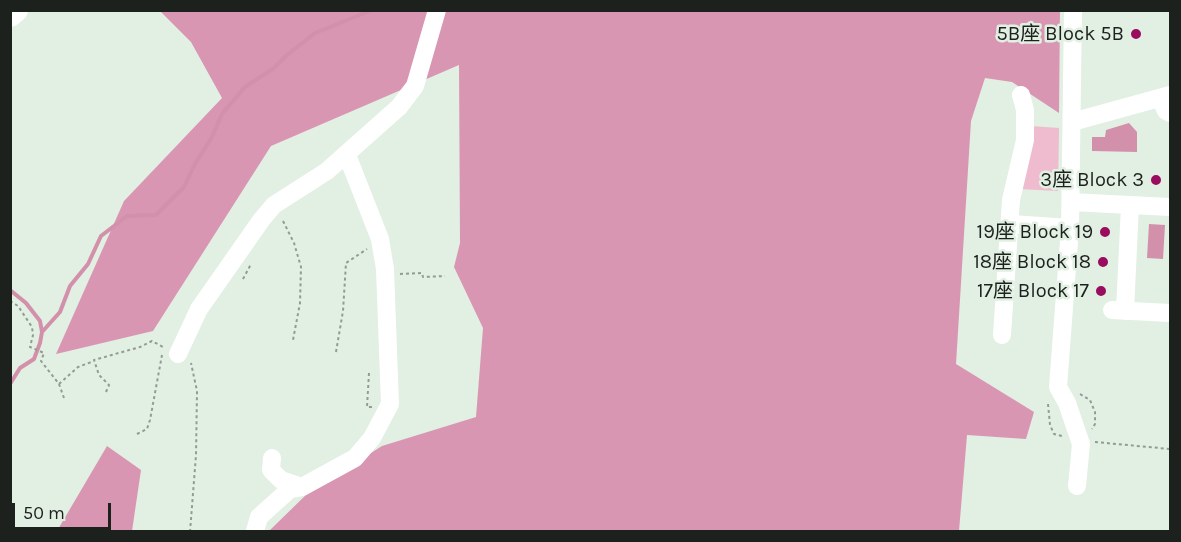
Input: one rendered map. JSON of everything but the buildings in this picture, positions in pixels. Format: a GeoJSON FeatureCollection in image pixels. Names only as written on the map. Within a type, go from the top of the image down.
{"type":"FeatureCollection","features":[{"type":"Feature","properties":{"kind":"main road"},"geometry":{"type":"LineString","coordinates":[[10,15],[16,10]]}},
{"type":"Feature","properties":{"kind":"street"},"geometry":{"type":"LineString","coordinates":[[174,350],[199,309],[273,205],[327,171],[399,107],[415,86],[437,10]]}},
{"type":"Feature","properties":{"kind":"street"},"geometry":{"type":"LineString","coordinates":[[1073,10],[1070,228],[1058,387],[1067,403],[1081,444],[1077,486]]}},
{"type":"Feature","properties":{"kind":"street"},"geometry":{"type":"LineString","coordinates":[[1002,335],[1013,192],[1025,140],[1025,110],[1021,94]]}},
{"type":"Feature","properties":{"kind":"street"},"geometry":{"type":"LineString","coordinates":[[1072,122],[1165,96],[1166,111],[1170,113]]}},
{"type":"Feature","properties":{"kind":"street"},"geometry":{"type":"LineString","coordinates":[[255,531],[259,517],[290,489],[302,486],[355,458],[372,438],[390,404],[385,275],[380,239],[347,155]]}},
{"type":"Feature","properties":{"kind":"street"},"geometry":{"type":"LineString","coordinates":[[1071,202],[1170,207]]}},
{"type":"Feature","properties":{"kind":"street"},"geometry":{"type":"LineString","coordinates":[[1130,205],[1119,310],[1170,313]]}},
{"type":"Feature","properties":{"kind":"street"},"geometry":{"type":"LineString","coordinates":[[1011,224],[1070,228]]}},
{"type":"Feature","properties":{"kind":"street"},"geometry":{"type":"LineString","coordinates":[[272,458],[271,470],[281,480],[302,486]]}},
{"type":"Feature","properties":{"kind":"path"},"geometry":{"type":"LineString","coordinates":[[273,205],[294,243],[301,267],[300,303],[293,340]]}},
{"type":"Feature","properties":{"kind":"path"},"geometry":{"type":"LineString","coordinates":[[336,352],[343,311],[346,263],[366,249]]}},
{"type":"Feature","properties":{"kind":"path"},"geometry":{"type":"LineString","coordinates":[[385,275],[422,273],[423,277],[444,276]]}},
{"type":"Feature","properties":{"kind":"path"},"geometry":{"type":"LineString","coordinates":[[10,301],[18,306],[32,327],[33,335],[30,346],[44,353],[41,361],[59,384],[64,398]]}},
{"type":"Feature","properties":{"kind":"path"},"geometry":{"type":"LineString","coordinates":[[59,384],[78,367],[152,341],[174,350],[192,364],[197,391],[196,455],[190,531]]}},
{"type":"Feature","properties":{"kind":"path"},"geometry":{"type":"LineString","coordinates":[[137,434],[147,429],[174,350]]}},
{"type":"Feature","properties":{"kind":"path"},"geometry":{"type":"LineString","coordinates":[[94,360],[99,375],[109,385],[106,392]]}},
{"type":"Feature","properties":{"kind":"path"},"geometry":{"type":"LineString","coordinates":[[367,407],[369,373]]}},
{"type":"Feature","properties":{"kind":"path"},"geometry":{"type":"LineString","coordinates":[[1095,442],[1170,448]]}},
{"type":"Feature","properties":{"kind":"shaded area"},"geometry":{"type":"Polygon","coordinates":[[[160,11],[1060,11],[1059,113],[1012,82],[985,78],[971,121],[956,364],[1034,412],[1026,439],[967,435],[959,531],[269,531],[309,492],[382,446],[476,417],[483,328],[454,267],[460,243],[459,65],[271,146],[153,331],[56,354],[124,201],[222,98],[191,42],[160,11]]]}},
{"type":"Feature","properties":{"kind":"shaded area"},"geometry":{"type":"Polygon","coordinates":[[[1129,123],[1137,132],[1137,152],[1092,151],[1092,137],[1105,137],[1106,130],[1129,123]]]}},
{"type":"Feature","properties":{"kind":"shaded area"},"geometry":{"type":"Polygon","coordinates":[[[1030,126],[1059,128],[1058,191],[1019,189],[1030,126]]]}},
{"type":"Feature","properties":{"kind":"shaded area"},"geometry":{"type":"Polygon","coordinates":[[[1149,224],[1165,225],[1163,259],[1147,258],[1149,224]]]}},
{"type":"Feature","properties":{"kind":"shaded area"},"geometry":{"type":"Polygon","coordinates":[[[107,446],[141,470],[132,531],[57,531],[107,446]]]}},
{"type":"Feature","properties":{"kind":"waterway"},"geometry":{"type":"LineString","coordinates":[[42,332],[60,312],[70,286],[88,264],[101,236],[127,216],[156,215],[184,187],[222,114],[245,87],[274,68],[315,33],[372,10]]}},
{"type":"Feature","properties":{"kind":"waterway"},"geometry":{"type":"LineString","coordinates":[[10,290],[26,303],[40,321],[42,332],[34,359],[20,368],[10,384]]}},
{"type":"Feature","properties":{"kind":"place","name":"5B座 Block 5B"},"geometry":{"type":"Point","coordinates":[1136,34]}},
{"type":"Feature","properties":{"kind":"place","name":"3座 Block 3"},"geometry":{"type":"Point","coordinates":[1156,180]}},
{"type":"Feature","properties":{"kind":"place","name":"19座 Block 19"},"geometry":{"type":"Point","coordinates":[1105,232]}},
{"type":"Feature","properties":{"kind":"place","name":"18座 Block 18"},"geometry":{"type":"Point","coordinates":[1103,262]}},
{"type":"Feature","properties":{"kind":"place","name":"17座 Block 17"},"geometry":{"type":"Point","coordinates":[1101,291]}}]}
